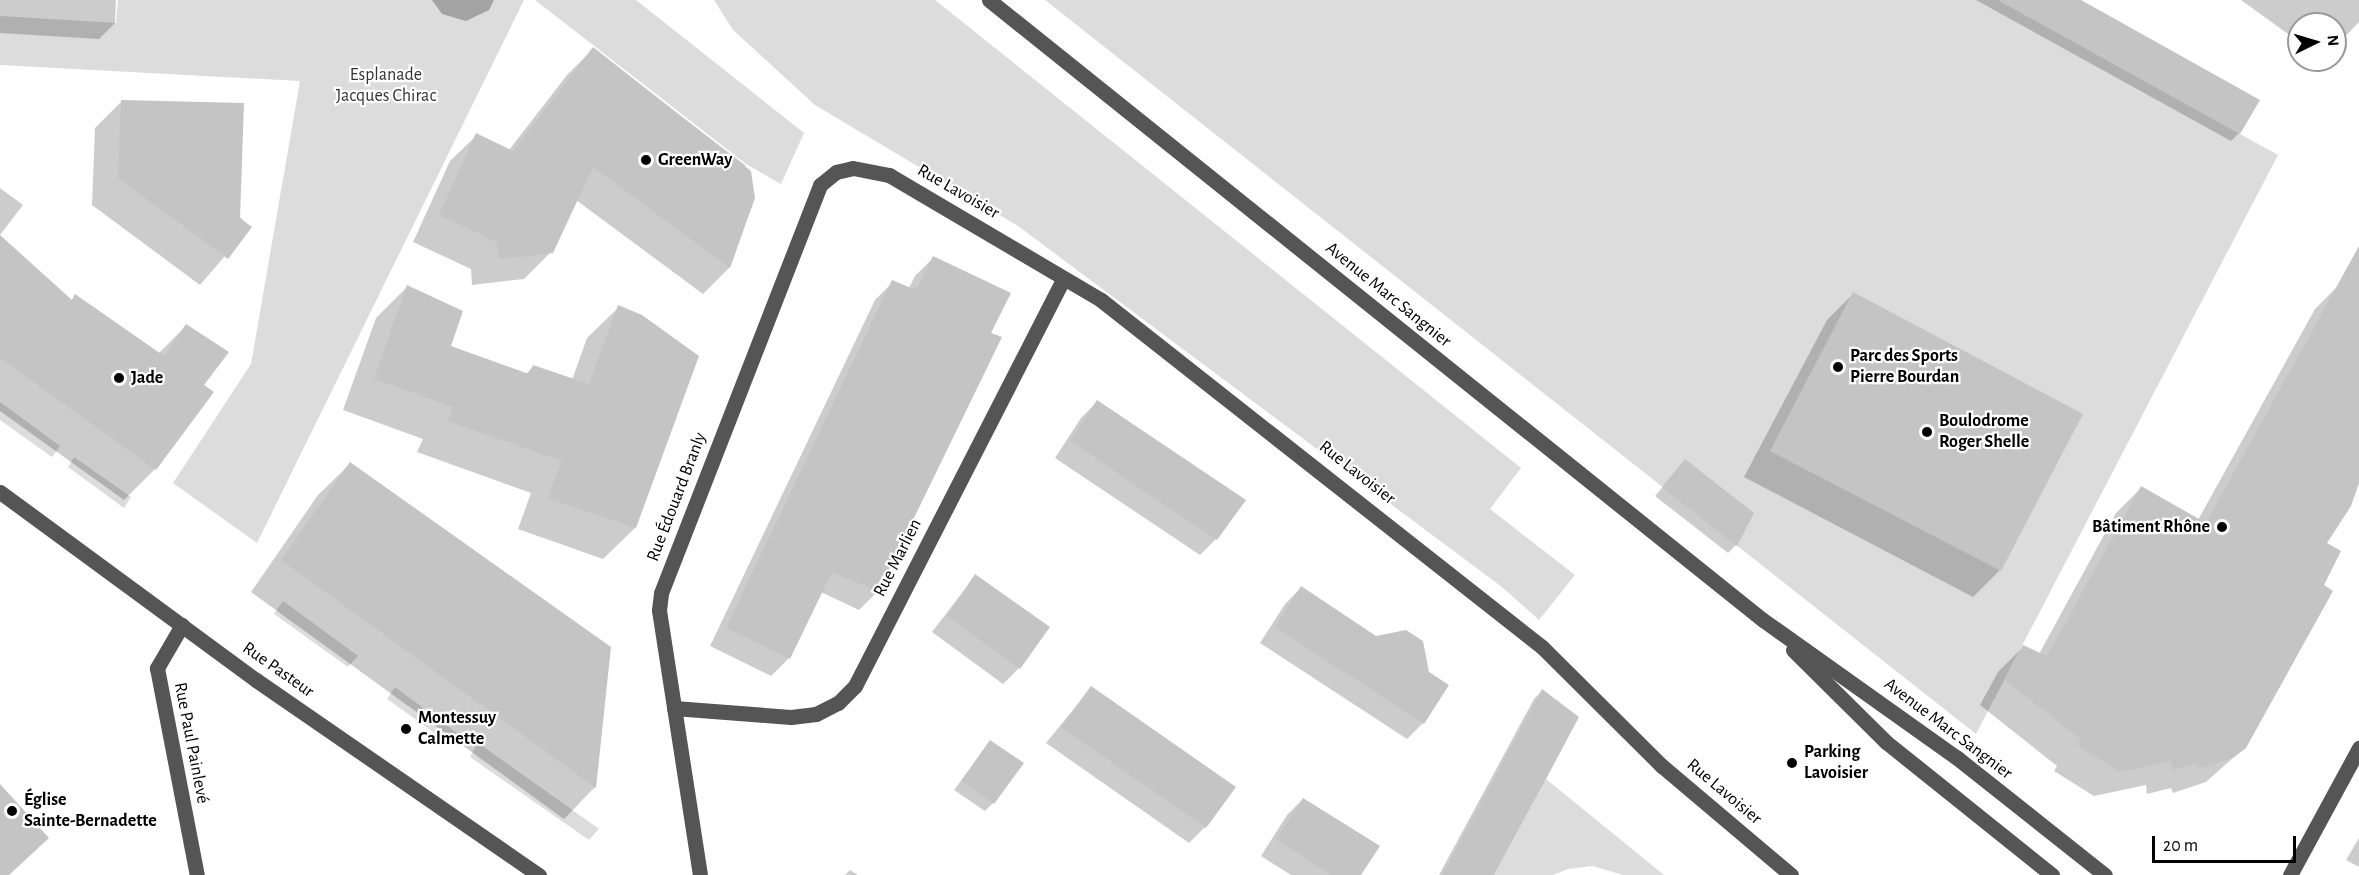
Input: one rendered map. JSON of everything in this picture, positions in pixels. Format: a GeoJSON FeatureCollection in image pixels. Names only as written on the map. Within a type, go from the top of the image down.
{"type":"FeatureCollection","features":[{"type":"Feature","properties":{"kind":"street","name":"Avenue Marc Sangnier"},"geometry":{"type":"LineString","coordinates":[[989,0],[1763,620],[1947,750],[2105,875]]}},
{"type":"Feature","properties":{"kind":"street","name":"Rue Lavoisier"},"geometry":{"type":"LineString","coordinates":[[853,168],[889,175],[1101,300],[1484,598],[1542,646],[1662,766],[1791,875]]}},
{"type":"Feature","properties":{"kind":"street","name":"Rue Édouard Branly"},"geometry":{"type":"LineString","coordinates":[[700,875],[659,610],[661,593],[820,185],[836,172],[853,168]]}},
{"type":"Feature","properties":{"kind":"street","name":"Rue Marlien"},"geometry":{"type":"LineString","coordinates":[[674,708],[791,717],[816,714],[838,702],[855,686],[1063,279]]}},
{"type":"Feature","properties":{"kind":"street","name":"Rue Pasteur"},"geometry":{"type":"LineString","coordinates":[[0,492],[182,625],[538,875]]}},
{"type":"Feature","properties":{"kind":"street","name":"Avenue Marc Sangnier"},"geometry":{"type":"LineString","coordinates":[[1763,620],[1886,742],[2052,875]]}},
{"type":"Feature","properties":{"kind":"street","name":"Rue Paul Painlevé"},"geometry":{"type":"LineString","coordinates":[[182,625],[157,668],[196,875]]}},
{"type":"Feature","properties":{"kind":"street"},"geometry":{"type":"LineString","coordinates":[[2290,875],[2359,748]]}},
{"type":"Feature","properties":{"kind":"green space","name":"Esplanade Jacques Chirac"},"geometry":{"type":"Polygon","coordinates":[[[118,0],[524,0],[257,543],[173,483],[251,364],[300,81],[0,65],[0,16],[116,23],[118,0]]]}},
{"type":"Feature","properties":{"kind":"green space"},"geometry":{"type":"Polygon","coordinates":[[[535,0],[636,0],[804,133],[781,184],[746,164],[535,0]]]}},
{"type":"Feature","properties":{"kind":"green space"},"geometry":{"type":"Polygon","coordinates":[[[714,0],[935,0],[1521,468],[1490,509],[1575,575],[1539,620],[1502,587],[1018,226],[815,105],[733,30],[714,0]]]}},
{"type":"Feature","properties":{"kind":"green space","name":"Parc des Sports Pierre Bourdan"},"geometry":{"type":"Polygon","coordinates":[[[1045,0],[1998,0],[2278,155],[1976,734],[1045,0]]]}},
{"type":"Feature","properties":{"kind":"green space"},"geometry":{"type":"Polygon","coordinates":[[[0,402],[60,446],[52,457],[0,420],[0,402]]]}},
{"type":"Feature","properties":{"kind":"green space"},"geometry":{"type":"Polygon","coordinates":[[[74,457],[131,497],[124,508],[68,467],[74,457]]]}},
{"type":"Feature","properties":{"kind":"green space"},"geometry":{"type":"Polygon","coordinates":[[[283,601],[358,656],[348,667],[274,614],[283,601]]]}},
{"type":"Feature","properties":{"kind":"green space"},"geometry":{"type":"Polygon","coordinates":[[[395,687],[461,736],[453,746],[387,699],[395,687]]]}},
{"type":"Feature","properties":{"kind":"green space"},"geometry":{"type":"Polygon","coordinates":[[[478,743],[599,829],[589,840],[470,757],[478,743]]]}},
{"type":"Feature","properties":{"kind":"green space"},"geometry":{"type":"Polygon","coordinates":[[[1546,779],[1664,875],[1623,875],[1593,866],[1568,869],[1553,875],[1494,875],[1546,779]]]}},
{"type":"Feature","properties":{"kind":"shaded area"},"geometry":{"type":"Polygon","coordinates":[[[432,0],[494,0],[489,10],[466,21],[442,14],[432,0]]]}},
{"type":"Feature","properties":{"kind":"building"},"geometry":{"type":"Polygon","coordinates":[[[1998,0],[2081,0],[2260,100],[2240,134],[1998,0]]]}},
{"type":"Feature","properties":{"kind":"building","name":"GreenWay"},"geometry":{"type":"Polygon","coordinates":[[[593,47],[751,171],[755,198],[730,268],[593,167],[553,253],[499,259],[497,242],[439,215],[476,133],[513,151],[593,47]]]}},
{"type":"Feature","properties":{"kind":"building"},"geometry":{"type":"Polygon","coordinates":[[[121,100],[244,103],[240,218],[252,227],[228,259],[118,178],[121,100]]]}},
{"type":"Feature","properties":{"kind":"building","name":"Jade"},"geometry":{"type":"Polygon","coordinates":[[[0,235],[72,300],[75,294],[164,356],[186,324],[229,352],[204,385],[214,392],[156,470],[0,358],[0,235]]]}},
{"type":"Feature","properties":{"kind":"building","name":"Bâtiment Rhône"},"geometry":{"type":"Polygon","coordinates":[[[2359,246],[2359,483],[2351,506],[2327,543],[2341,551],[2324,585],[2333,591],[2246,748],[2233,758],[2198,769],[2196,764],[2172,770],[2171,761],[2120,772],[2078,746],[2081,740],[2004,679],[2023,645],[2047,656],[2141,486],[2206,523],[2359,246]]]}},
{"type":"Feature","properties":{"kind":"building"},"geometry":{"type":"Polygon","coordinates":[[[933,256],[1011,293],[991,333],[1002,337],[878,592],[832,572],[790,659],[726,628],[892,280],[916,290],[933,256]]]}},
{"type":"Feature","properties":{"kind":"building"},"geometry":{"type":"Polygon","coordinates":[[[407,285],[463,311],[451,346],[529,374],[533,365],[589,384],[618,305],[642,315],[699,356],[636,528],[548,498],[562,461],[448,421],[453,407],[374,379],[407,285]]]}},
{"type":"Feature","properties":{"kind":"building","name":"Boulodrome Roger Shelle"},"geometry":{"type":"Polygon","coordinates":[[[1853,292],[2083,414],[2001,571],[1770,451],[1853,292]]]}},
{"type":"Feature","properties":{"kind":"building"},"geometry":{"type":"Polygon","coordinates":[[[1097,400],[1246,500],[1217,540],[1070,441],[1097,400]]]}},
{"type":"Feature","properties":{"kind":"building"},"geometry":{"type":"Polygon","coordinates":[[[1685,459],[1754,513],[1737,546],[1662,487],[1685,459]]]}},
{"type":"Feature","properties":{"kind":"building"},"geometry":{"type":"Polygon","coordinates":[[[350,462],[611,647],[596,788],[281,560],[350,462]]]}},
{"type":"Feature","properties":{"kind":"building"},"geometry":{"type":"Polygon","coordinates":[[[975,574],[1050,627],[1020,669],[947,616],[975,574]]]}},
{"type":"Feature","properties":{"kind":"building"},"geometry":{"type":"Polygon","coordinates":[[[1301,586],[1376,636],[1406,630],[1423,641],[1429,672],[1449,685],[1424,724],[1275,627],[1301,586]]]}},
{"type":"Feature","properties":{"kind":"building"},"geometry":{"type":"Polygon","coordinates":[[[1091,686],[1236,787],[1206,828],[1061,727],[1091,686]]]}},
{"type":"Feature","properties":{"kind":"building"},"geometry":{"type":"Polygon","coordinates":[[[1542,689],[1579,717],[1546,779],[1494,875],[1442,875],[1542,689]]]}},
{"type":"Feature","properties":{"kind":"building"},"geometry":{"type":"Polygon","coordinates":[[[990,740],[1024,763],[994,804],[961,781],[990,740]]]}},
{"type":"Feature","properties":{"kind":"building","name":"Église Sainte-Bernadette"},"geometry":{"type":"Polygon","coordinates":[[[0,784],[49,838],[9,875],[0,875],[0,784]]]}},
{"type":"Feature","properties":{"kind":"building"},"geometry":{"type":"Polygon","coordinates":[[[1303,798],[1380,846],[1361,875],[1331,875],[1276,839],[1303,798]]]}},
{"type":"Feature","properties":{"kind":"place","name":"GreenWay"},"geometry":{"type":"Point","coordinates":[646,160]}},
{"type":"Feature","properties":{"kind":"place","name":"Parc des Sports Pierre Bourdan"},"geometry":{"type":"Point","coordinates":[1838,367]}},
{"type":"Feature","properties":{"kind":"place","name":"Jade"},"geometry":{"type":"Point","coordinates":[119,378]}},
{"type":"Feature","properties":{"kind":"place","name":"Boulodrome Roger Shelle"},"geometry":{"type":"Point","coordinates":[1927,432]}},
{"type":"Feature","properties":{"kind":"place","name":"Bâtiment Rhône"},"geometry":{"type":"Point","coordinates":[2222,527]}},
{"type":"Feature","properties":{"kind":"place","name":"Montessuy Calmette"},"geometry":{"type":"Point","coordinates":[406,729]}},
{"type":"Feature","properties":{"kind":"place","name":"Parking Lavoisier"},"geometry":{"type":"Point","coordinates":[1792,763]}},
{"type":"Feature","properties":{"kind":"place","name":"Église Sainte-Bernadette"},"geometry":{"type":"Point","coordinates":[12,811]}}]}
